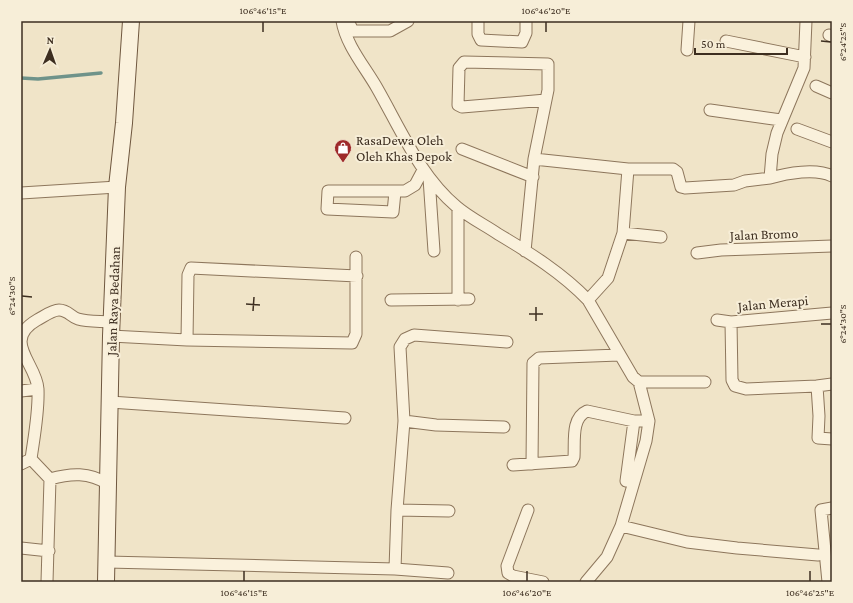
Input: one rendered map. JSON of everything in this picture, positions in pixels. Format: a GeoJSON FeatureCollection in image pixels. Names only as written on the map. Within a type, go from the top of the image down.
{"type":"FeatureCollection","features":[{"type":"Feature","properties":{"kind":"street","name":"Jalan Raya Bedahan"},"geometry":{"type":"LineString","coordinates":[[106,582],[111,329],[117,187],[124,123],[131,21]]}},
{"type":"Feature","properties":{"kind":"street"},"geometry":{"type":"LineString","coordinates":[[342,21],[346,34],[361,62],[426,174],[458,208],[568,280],[588,300],[619,355],[633,377],[639,382],[649,421],[646,441],[621,526],[607,557],[586,582]]}},
{"type":"Feature","properties":{"kind":"street"},"geometry":{"type":"LineString","coordinates":[[348,21],[352,31],[393,30],[408,21]]}},
{"type":"Feature","properties":{"kind":"street"},"geometry":{"type":"LineString","coordinates":[[478,21],[478,34],[481,40],[522,42],[526,33],[526,21]]}},
{"type":"Feature","properties":{"kind":"street"},"geometry":{"type":"LineString","coordinates":[[687,50],[689,21]]}},
{"type":"Feature","properties":{"kind":"street"},"geometry":{"type":"LineString","coordinates":[[770,178],[772,154],[781,120],[804,68],[806,21]]}},
{"type":"Feature","properties":{"kind":"street"},"geometry":{"type":"LineString","coordinates":[[726,41],[805,57]]}},
{"type":"Feature","properties":{"kind":"street"},"geometry":{"type":"LineString","coordinates":[[525,251],[534,159],[546,100],[548,64],[464,62],[459,68],[457,98],[458,105],[462,107],[546,100]]}},
{"type":"Feature","properties":{"kind":"street"},"geometry":{"type":"LineString","coordinates":[[816,86],[832,93]]}},
{"type":"Feature","properties":{"kind":"street"},"geometry":{"type":"LineString","coordinates":[[710,110],[781,120]]}},
{"type":"Feature","properties":{"kind":"street"},"geometry":{"type":"LineString","coordinates":[[797,129],[832,142]]}},
{"type":"Feature","properties":{"kind":"street"},"geometry":{"type":"LineString","coordinates":[[462,149],[533,177]]}},
{"type":"Feature","properties":{"kind":"street"},"geometry":{"type":"LineString","coordinates":[[534,159],[628,169],[674,169],[677,172],[681,187],[686,188],[734,185],[745,181],[770,178],[788,173],[805,172],[832,176]]}},
{"type":"Feature","properties":{"kind":"street"},"geometry":{"type":"LineString","coordinates":[[588,300],[608,278],[623,233],[628,169]]}},
{"type":"Feature","properties":{"kind":"street"},"geometry":{"type":"LineString","coordinates":[[395,192],[393,212],[327,209],[329,190],[405,191],[415,185],[426,174]]}},
{"type":"Feature","properties":{"kind":"street"},"geometry":{"type":"LineString","coordinates":[[426,174],[434,252]]}},
{"type":"Feature","properties":{"kind":"street"},"geometry":{"type":"LineString","coordinates":[[21,193],[117,187]]}},
{"type":"Feature","properties":{"kind":"street"},"geometry":{"type":"LineString","coordinates":[[391,300],[464,300],[458,208]]}},
{"type":"Feature","properties":{"kind":"street"},"geometry":{"type":"LineString","coordinates":[[623,233],[661,237]]}},
{"type":"Feature","properties":{"kind":"street","name":"Jalan Bromo"},"geometry":{"type":"LineString","coordinates":[[697,253],[721,250],[832,246]]}},
{"type":"Feature","properties":{"kind":"street"},"geometry":{"type":"LineString","coordinates":[[47,582],[50,479],[31,459],[38,389],[36,374],[27,362],[22,350],[23,335],[28,326],[54,310],[59,310],[68,312],[77,319],[111,329],[188,340],[352,343],[356,334],[356,256]]}},
{"type":"Feature","properties":{"kind":"street"},"geometry":{"type":"LineString","coordinates":[[188,340],[188,275],[191,268],[357,276]]}},
{"type":"Feature","properties":{"kind":"street","name":"Jalan Merapi"},"geometry":{"type":"LineString","coordinates":[[716,320],[731,322],[832,313]]}},
{"type":"Feature","properties":{"kind":"street"},"geometry":{"type":"LineString","coordinates":[[731,322],[732,380],[735,386],[746,389],[832,384]]}},
{"type":"Feature","properties":{"kind":"street"},"geometry":{"type":"LineString","coordinates":[[395,569],[397,510],[404,421],[400,348],[405,340],[414,335],[507,342]]}},
{"type":"Feature","properties":{"kind":"street"},"geometry":{"type":"LineString","coordinates":[[532,464],[533,362],[539,358],[619,355]]}},
{"type":"Feature","properties":{"kind":"street"},"geometry":{"type":"LineString","coordinates":[[639,382],[705,382]]}},
{"type":"Feature","properties":{"kind":"street"},"geometry":{"type":"LineString","coordinates":[[817,386],[819,416],[818,438],[832,439]]}},
{"type":"Feature","properties":{"kind":"street"},"geometry":{"type":"LineString","coordinates":[[21,391],[38,389]]}},
{"type":"Feature","properties":{"kind":"street"},"geometry":{"type":"LineString","coordinates":[[110,402],[345,418]]}},
{"type":"Feature","properties":{"kind":"street"},"geometry":{"type":"LineString","coordinates":[[513,465],[572,461],[574,457],[576,420],[580,414],[587,411],[634,421],[649,421]]}},
{"type":"Feature","properties":{"kind":"street"},"geometry":{"type":"LineString","coordinates":[[404,421],[504,427]]}},
{"type":"Feature","properties":{"kind":"street"},"geometry":{"type":"LineString","coordinates":[[626,481],[634,421]]}},
{"type":"Feature","properties":{"kind":"street"},"geometry":{"type":"LineString","coordinates":[[21,464],[31,459]]}},
{"type":"Feature","properties":{"kind":"street"},"geometry":{"type":"LineString","coordinates":[[50,479],[76,474],[99,478],[108,484]]}},
{"type":"Feature","properties":{"kind":"street"},"geometry":{"type":"LineString","coordinates":[[830,579],[821,510],[832,508]]}},
{"type":"Feature","properties":{"kind":"street"},"geometry":{"type":"LineString","coordinates":[[397,510],[449,511]]}},
{"type":"Feature","properties":{"kind":"street"},"geometry":{"type":"LineString","coordinates":[[528,510],[507,566],[508,573],[513,576],[543,582]]}},
{"type":"Feature","properties":{"kind":"street"},"geometry":{"type":"LineString","coordinates":[[621,526],[687,542],[818,555]]}},
{"type":"Feature","properties":{"kind":"street"},"geometry":{"type":"LineString","coordinates":[[21,548],[49,551]]}},
{"type":"Feature","properties":{"kind":"street"},"geometry":{"type":"LineString","coordinates":[[107,562],[395,569],[448,573]]}},
{"type":"Feature","properties":{"kind":"waterway"},"geometry":{"type":"LineString","coordinates":[[21,78],[38,79],[101,73]]}},
{"type":"Feature","properties":{"kind":"place","name":"RasaDewa Oleh Oleh Khas Depok"},"geometry":{"type":"Point","coordinates":[343,163]}}]}
